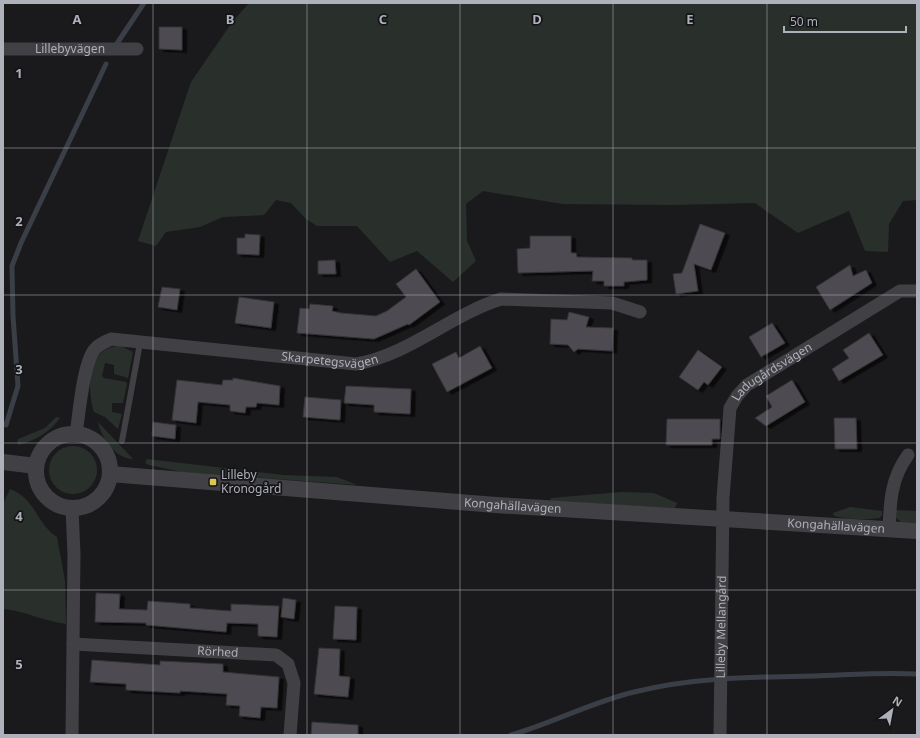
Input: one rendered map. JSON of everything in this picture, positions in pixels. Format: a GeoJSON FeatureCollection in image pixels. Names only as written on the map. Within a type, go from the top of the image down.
{"type":"FeatureCollection","features":[{"type":"Feature","properties":{"kind":"street","name":"Lillebyvägen"},"geometry":{"type":"LineString","coordinates":[[3,50],[137,49]]}},
{"type":"Feature","properties":{"kind":"street","name":"Ladugårdsvägen"},"geometry":{"type":"LineString","coordinates":[[723,519],[724,474],[730,408],[737,396],[747,385],[900,291],[917,291]]}},
{"type":"Feature","properties":{"kind":"street","name":"Skarpetegsvägen"},"geometry":{"type":"LineString","coordinates":[[76,434],[88,364],[94,350],[101,343],[111,339],[356,364],[382,359],[459,317],[501,299],[612,303],[640,312]]}},
{"type":"Feature","properties":{"kind":"street"},"geometry":{"type":"LineString","coordinates":[[76,434],[90,438],[101,447],[108,460],[110,474],[106,487],[97,498],[86,505],[72,508],[57,504],[45,495],[37,481],[36,466],[40,453],[50,442],[62,435],[76,434]]}},
{"type":"Feature","properties":{"kind":"street"},"geometry":{"type":"LineString","coordinates":[[888,530],[891,492],[901,465],[908,455]]}},
{"type":"Feature","properties":{"kind":"street"},"geometry":{"type":"LineString","coordinates":[[3,462],[36,466]]}},
{"type":"Feature","properties":{"kind":"street","name":"Kongahällavägen"},"geometry":{"type":"LineString","coordinates":[[110,474],[420,500],[917,531]]}},
{"type":"Feature","properties":{"kind":"street"},"geometry":{"type":"LineString","coordinates":[[72,508],[74,554],[72,735]]}},
{"type":"Feature","properties":{"kind":"street","name":"Lilleby Mellangård"},"geometry":{"type":"LineString","coordinates":[[720,735],[723,519]]}},
{"type":"Feature","properties":{"kind":"street","name":"Rörhed"},"geometry":{"type":"LineString","coordinates":[[73,644],[276,655],[288,664],[294,683],[290,735]]}},
{"type":"Feature","properties":{"kind":"lane"},"geometry":{"type":"LineString","coordinates":[[122,441],[140,342]]}},
{"type":"Feature","properties":{"kind":"shaded area"},"geometry":{"type":"Polygon","coordinates":[[[249,3],[917,3],[917,200],[903,201],[889,224],[888,252],[865,251],[849,211],[798,233],[755,203],[673,205],[563,204],[483,191],[466,204],[467,241],[476,261],[453,282],[417,251],[390,262],[357,226],[317,226],[306,219],[291,203],[276,200],[264,215],[223,217],[200,227],[166,232],[156,246],[138,241],[191,82],[233,21],[249,3]]]}},
{"type":"Feature","properties":{"kind":"shaded area"},"geometry":{"type":"Polygon","coordinates":[[[121,346],[133,352],[128,378],[114,374],[114,365],[105,363],[102,376],[104,378],[126,382],[127,384],[123,403],[112,403],[112,412],[122,414],[118,429],[105,417],[94,412],[90,392],[92,370],[96,360],[101,353],[110,348],[121,346]]]}},
{"type":"Feature","properties":{"kind":"shaded area"},"geometry":{"type":"Polygon","coordinates":[[[56,417],[60,418],[42,435],[19,445],[17,443],[18,439],[45,428],[56,417]]]}},
{"type":"Feature","properties":{"kind":"shaded area"},"geometry":{"type":"Polygon","coordinates":[[[98,422],[133,459],[120,455],[110,446],[102,434],[98,422]]]}},
{"type":"Feature","properties":{"kind":"shaded area"},"geometry":{"type":"Polygon","coordinates":[[[68,446],[78,446],[90,453],[97,465],[97,475],[90,487],[78,494],[68,494],[60,490],[53,483],[49,475],[49,465],[53,457],[60,450],[68,446]]]}},
{"type":"Feature","properties":{"kind":"shaded area"},"geometry":{"type":"Polygon","coordinates":[[[147,459],[283,475],[337,477],[357,485],[182,472],[149,465],[145,463],[147,459]]]}},
{"type":"Feature","properties":{"kind":"shaded area"},"geometry":{"type":"Polygon","coordinates":[[[10,489],[19,493],[26,499],[45,526],[57,537],[65,581],[66,624],[3,609],[3,504],[10,489]]]}},
{"type":"Feature","properties":{"kind":"shaded area"},"geometry":{"type":"Polygon","coordinates":[[[621,492],[654,493],[677,503],[675,508],[550,501],[551,498],[621,492]]]}},
{"type":"Feature","properties":{"kind":"shaded area"},"geometry":{"type":"Polygon","coordinates":[[[850,507],[882,511],[882,515],[880,518],[863,519],[834,516],[833,513],[850,507]]]}},
{"type":"Feature","properties":{"kind":"shaded area"},"geometry":{"type":"Polygon","coordinates":[[[895,510],[917,511],[917,523],[901,522],[896,518],[895,510]]]}},
{"type":"Feature","properties":{"kind":"building"},"geometry":{"type":"Polygon","coordinates":[[[159,27],[182,27],[182,50],[159,49],[159,27]]]}},
{"type":"Feature","properties":{"kind":"building"},"geometry":{"type":"Polygon","coordinates":[[[700,224],[725,233],[711,270],[694,264],[698,291],[676,294],[673,274],[682,273],[700,224]]]}},
{"type":"Feature","properties":{"kind":"building"},"geometry":{"type":"Polygon","coordinates":[[[245,234],[260,235],[259,255],[237,254],[237,238],[245,238],[245,234]]]}},
{"type":"Feature","properties":{"kind":"building"},"geometry":{"type":"Polygon","coordinates":[[[530,236],[571,236],[571,253],[576,253],[577,257],[632,258],[632,260],[647,260],[647,280],[624,282],[624,286],[604,286],[604,281],[592,281],[593,271],[518,273],[517,249],[530,248],[530,236]]]}},
{"type":"Feature","properties":{"kind":"building"},"geometry":{"type":"Polygon","coordinates":[[[335,260],[336,274],[318,274],[318,261],[335,260]]]}},
{"type":"Feature","properties":{"kind":"building"},"geometry":{"type":"Polygon","coordinates":[[[850,265],[853,276],[866,270],[872,283],[830,310],[816,287],[850,265]]]}},
{"type":"Feature","properties":{"kind":"building"},"geometry":{"type":"Polygon","coordinates":[[[416,269],[440,302],[409,325],[408,324],[374,339],[297,333],[300,308],[309,309],[310,304],[333,306],[332,311],[341,313],[376,316],[387,311],[406,297],[396,284],[416,269]]]}},
{"type":"Feature","properties":{"kind":"building"},"geometry":{"type":"Polygon","coordinates":[[[162,287],[180,289],[177,310],[158,307],[162,287]]]}},
{"type":"Feature","properties":{"kind":"building"},"geometry":{"type":"Polygon","coordinates":[[[239,297],[274,302],[271,328],[235,323],[239,297]]]}},
{"type":"Feature","properties":{"kind":"building"},"geometry":{"type":"Polygon","coordinates":[[[569,312],[589,317],[586,327],[613,328],[612,351],[578,349],[574,352],[568,345],[550,344],[551,319],[567,320],[569,312]]]}},
{"type":"Feature","properties":{"kind":"building"},"geometry":{"type":"Polygon","coordinates":[[[772,323],[785,343],[761,357],[749,337],[772,323]]]}},
{"type":"Feature","properties":{"kind":"building"},"geometry":{"type":"Polygon","coordinates":[[[869,333],[883,355],[839,381],[832,369],[849,358],[843,350],[869,333]]]}},
{"type":"Feature","properties":{"kind":"building"},"geometry":{"type":"Polygon","coordinates":[[[480,346],[492,368],[447,392],[432,364],[456,352],[459,358],[480,346]]]}},
{"type":"Feature","properties":{"kind":"building"},"geometry":{"type":"Polygon","coordinates":[[[698,350],[722,367],[708,385],[704,382],[698,390],[679,377],[698,350]]]}},
{"type":"Feature","properties":{"kind":"building"},"geometry":{"type":"Polygon","coordinates":[[[233,378],[280,386],[279,405],[257,403],[256,407],[246,407],[245,413],[230,411],[230,405],[198,402],[196,423],[172,420],[177,380],[222,385],[223,380],[233,380],[233,378]]]}},
{"type":"Feature","properties":{"kind":"building"},"geometry":{"type":"Polygon","coordinates":[[[792,380],[805,402],[766,426],[755,418],[772,407],[766,396],[792,380]]]}},
{"type":"Feature","properties":{"kind":"building"},"geometry":{"type":"Polygon","coordinates":[[[346,386],[411,389],[410,414],[374,412],[374,405],[344,403],[346,386]]]}},
{"type":"Feature","properties":{"kind":"building"},"geometry":{"type":"Polygon","coordinates":[[[305,397],[341,400],[340,420],[303,417],[305,397]]]}},
{"type":"Feature","properties":{"kind":"building"},"geometry":{"type":"Polygon","coordinates":[[[834,418],[856,418],[857,449],[835,449],[834,418]]]}},
{"type":"Feature","properties":{"kind":"building"},"geometry":{"type":"Polygon","coordinates":[[[667,419],[720,419],[720,439],[712,439],[712,445],[666,445],[667,419]]]}},
{"type":"Feature","properties":{"kind":"building"},"geometry":{"type":"Polygon","coordinates":[[[153,422],[176,425],[175,439],[152,436],[153,422]]]}},
{"type":"Feature","properties":{"kind":"building"},"geometry":{"type":"Polygon","coordinates":[[[96,593],[120,594],[119,609],[147,610],[148,601],[190,604],[190,608],[231,611],[231,604],[279,606],[277,637],[258,636],[258,624],[227,623],[226,632],[146,625],[146,623],[95,622],[96,593]]]}},
{"type":"Feature","properties":{"kind":"building"},"geometry":{"type":"Polygon","coordinates":[[[283,598],[296,600],[294,619],[281,617],[283,598]]]}},
{"type":"Feature","properties":{"kind":"building"},"geometry":{"type":"Polygon","coordinates":[[[335,606],[357,607],[356,640],[333,639],[335,606]]]}},
{"type":"Feature","properties":{"kind":"building"},"geometry":{"type":"Polygon","coordinates":[[[319,648],[340,649],[339,676],[350,677],[348,697],[314,694],[319,648]]]}},
{"type":"Feature","properties":{"kind":"building"},"geometry":{"type":"Polygon","coordinates":[[[92,660],[160,665],[160,661],[223,664],[223,672],[279,677],[277,708],[261,707],[260,718],[239,716],[240,706],[226,705],[227,694],[126,690],[126,684],[90,682],[92,660]]]}},
{"type":"Feature","properties":{"kind":"building"},"geometry":{"type":"Polygon","coordinates":[[[312,722],[358,725],[358,735],[311,735],[312,722]]]}},
{"type":"Feature","properties":{"kind":"waterway"},"geometry":{"type":"LineString","coordinates":[[114,48],[144,3]]}},
{"type":"Feature","properties":{"kind":"waterway"},"geometry":{"type":"LineString","coordinates":[[6,425],[18,386],[13,316],[12,266],[21,243],[106,64]]}},
{"type":"Feature","properties":{"kind":"waterway"},"geometry":{"type":"LineString","coordinates":[[511,735],[542,725],[618,696],[679,683],[724,679],[878,673],[917,674]]}},
{"type":"Feature","properties":{"kind":"place","name":"Lilleby Kronogård"},"geometry":{"type":"Point","coordinates":[213,482]}}]}
